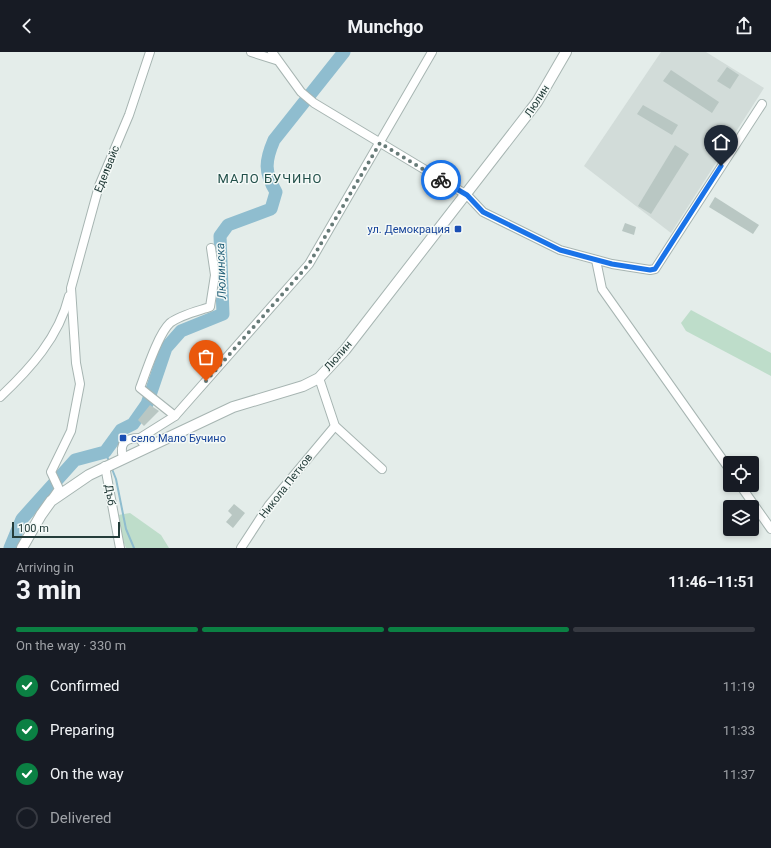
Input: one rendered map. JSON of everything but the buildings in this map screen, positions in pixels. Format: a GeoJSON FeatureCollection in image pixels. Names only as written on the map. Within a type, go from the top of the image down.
{"type":"FeatureCollection","features":[{"type":"Feature","properties":{"kind":"street","name":"Еделвайс"},"geometry":{"type":"LineString","coordinates":[[0,397],[21,378],[51,339],[66,307],[99,186],[129,115],[150,52]]}},
{"type":"Feature","properties":{"kind":"street"},"geometry":{"type":"LineString","coordinates":[[251,52],[274,56],[301,92],[314,103],[467,195],[483,212],[560,250],[624,266],[655,269],[762,104]]}},
{"type":"Feature","properties":{"kind":"street"},"geometry":{"type":"LineString","coordinates":[[123,458],[121,449],[123,443],[133,438],[140,438],[175,416],[309,264],[432,52]]}},
{"type":"Feature","properties":{"kind":"street","name":"Люлин"},"geometry":{"type":"LineString","coordinates":[[22,548],[51,501],[68,488],[105,466],[232,407],[303,386],[319,378],[345,350],[538,102],[566,52]]}},
{"type":"Feature","properties":{"kind":"street"},"geometry":{"type":"LineString","coordinates":[[175,416],[140,388],[158,344],[170,324],[192,312],[210,307],[215,275],[211,248]]}},
{"type":"Feature","properties":{"kind":"street"},"geometry":{"type":"LineString","coordinates":[[596,260],[602,290],[723,460]]}},
{"type":"Feature","properties":{"kind":"street","name":"Еделвайс"},"geometry":{"type":"LineString","coordinates":[[51,501],[59,489],[51,472],[71,431],[80,384],[75,350],[71,288]]}},
{"type":"Feature","properties":{"kind":"street"},"geometry":{"type":"LineString","coordinates":[[319,378],[335,426],[382,469]]}},
{"type":"Feature","properties":{"kind":"street","name":"Никола Петков"},"geometry":{"type":"LineString","coordinates":[[240,548],[269,505],[335,426]]}},
{"type":"Feature","properties":{"kind":"street"},"geometry":{"type":"LineString","coordinates":[[140,438],[146,447]]}},
{"type":"Feature","properties":{"kind":"street","name":"Дъб"},"geometry":{"type":"LineString","coordinates":[[105,466],[120,548]]}},
{"type":"Feature","properties":{"kind":"street"},"geometry":{"type":"LineString","coordinates":[[745,492],[771,529]]}},
{"type":"Feature","properties":{"kind":"shaded area"},"geometry":{"type":"Polygon","coordinates":[[[661,52],[706,52],[764,88],[671,233],[584,166],[661,52]]]}},
{"type":"Feature","properties":{"kind":"green space"},"geometry":{"type":"Polygon","coordinates":[[[691,310],[771,353],[771,376],[686,331],[681,323],[691,310]]]}},
{"type":"Feature","properties":{"kind":"green space"},"geometry":{"type":"Polygon","coordinates":[[[130,513],[161,535],[169,548],[126,548],[122,539],[118,515],[130,513]]]}},
{"type":"Feature","properties":{"kind":"waterway","name":"Люлинска"},"geometry":{"type":"LineString","coordinates":[[10,548],[22,519],[75,460],[105,452],[121,430],[133,424],[147,404],[166,348],[181,331],[223,314],[220,236],[228,225],[271,209],[276,192],[269,178],[267,166],[274,140],[344,52]]}},
{"type":"Feature","properties":{"kind":"waterway"},"geometry":{"type":"LineString","coordinates":[[105,452],[109,461]]}},
{"type":"Feature","properties":{"kind":"waterway"},"geometry":{"type":"LineString","coordinates":[[112,469],[116,479],[126,529],[134,548]]}},
{"type":"Feature","properties":{"kind":"way so far"},"geometry":{"type":"LineString","coordinates":[[206,381],[309,264],[380,143],[441,180]]}},
{"type":"Feature","properties":{"kind":"place","name":"ул. Демокрация"},"geometry":{"type":"Point","coordinates":[458,229]}},
{"type":"Feature","properties":{"kind":"place","name":"село Мало Бучино"},"geometry":{"type":"Point","coordinates":[123,438]}},
{"type":"Feature","properties":{"kind":"district","name":"МАЛО БУЧИНО"},"geometry":{"type":"Point","coordinates":[270,178]}},
{"type":"Feature","properties":{"kind":"route"},"geometry":{"type":"LineString","coordinates":[[441,180],[467,195],[483,212],[560,250],[612,264],[650,270],[655,269],[721,166]]}}]}
